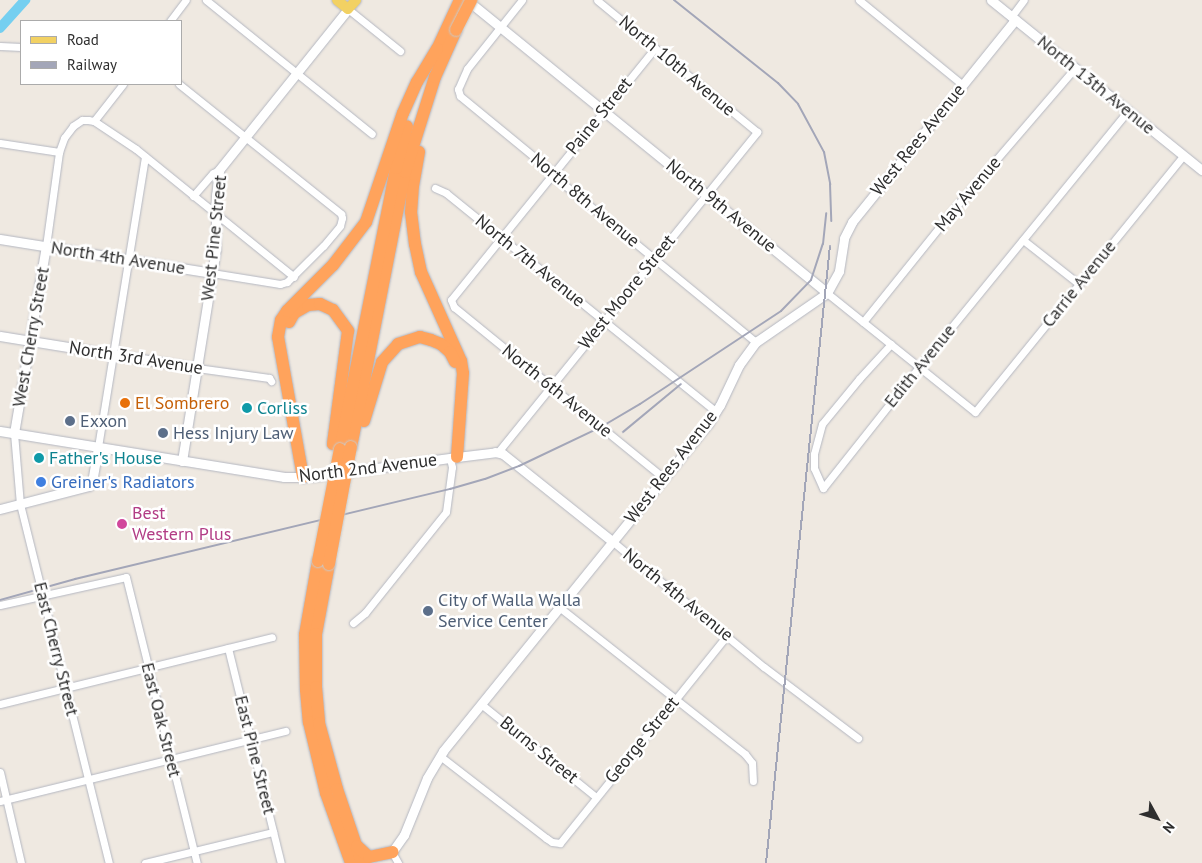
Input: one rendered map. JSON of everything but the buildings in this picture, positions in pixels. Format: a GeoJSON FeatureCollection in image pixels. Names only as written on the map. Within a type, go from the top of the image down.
{"type":"FeatureCollection","features":[{"type":"Feature","properties":{"kind":"highway"},"geometry":{"type":"LineString","coordinates":[[362,863],[337,790],[318,714],[316,634],[323,562],[345,448],[405,172],[441,50],[460,0]]}},
{"type":"Feature","properties":{"kind":"highway"},"geometry":{"type":"LineString","coordinates":[[451,27],[472,0]]}},
{"type":"Feature","properties":{"kind":"highway"},"geometry":{"type":"LineString","coordinates":[[441,50],[442,76],[428,114],[416,163],[412,212],[415,244],[421,272],[461,361],[463,373],[453,461]]}},
{"type":"Feature","properties":{"kind":"highway"},"geometry":{"type":"LineString","coordinates":[[307,477],[278,337],[281,320],[287,311],[338,259],[366,222],[403,113],[417,82],[441,50]]}},
{"type":"Feature","properties":{"kind":"highway"},"geometry":{"type":"LineString","coordinates":[[307,477],[286,343],[288,325],[294,314],[308,306],[320,304],[333,310],[348,331],[345,448],[341,501],[323,562],[305,635],[306,690],[309,722],[347,863]]}},
{"type":"Feature","properties":{"kind":"highway"},"geometry":{"type":"LineString","coordinates":[[345,448],[382,362],[398,344],[420,338],[441,344],[450,352],[455,364],[457,377],[453,461]]}},
{"type":"Feature","properties":{"kind":"highway"},"geometry":{"type":"LineString","coordinates":[[333,812],[350,863]]}},
{"type":"Feature","properties":{"kind":"highway"},"geometry":{"type":"LineString","coordinates":[[355,842],[361,851],[369,857],[395,858]]}},
{"type":"Feature","properties":{"kind":"highway"},"geometry":{"type":"LineString","coordinates":[[382,863],[395,858]]}},
{"type":"Feature","properties":{"kind":"main road"},"geometry":{"type":"LineString","coordinates":[[337,0],[348,9]]}},
{"type":"Feature","properties":{"kind":"main road","name":"West Pine Street"},"geometry":{"type":"LineString","coordinates":[[348,9],[356,0]]}},
{"type":"Feature","properties":{"kind":"street"},"geometry":{"type":"LineString","coordinates":[[171,20],[186,0]]}},
{"type":"Feature","properties":{"kind":"street"},"geometry":{"type":"LineString","coordinates":[[206,0],[372,134]]}},
{"type":"Feature","properties":{"kind":"street","name":"North 9th Avenue"},"geometry":{"type":"LineString","coordinates":[[467,0],[975,412]]}},
{"type":"Feature","properties":{"kind":"street"},"geometry":{"type":"LineString","coordinates":[[501,27],[522,0]]}},
{"type":"Feature","properties":{"kind":"street","name":"North 10th Avenue"},"geometry":{"type":"LineString","coordinates":[[597,0],[758,132]]}},
{"type":"Feature","properties":{"kind":"street","name":"North 13th Avenue"},"geometry":{"type":"LineString","coordinates":[[991,0],[1202,170]]}},
{"type":"Feature","properties":{"kind":"street","name":"West Rees Avenue"},"geometry":{"type":"LineString","coordinates":[[395,858],[427,778],[440,756],[716,412],[739,365],[756,342],[827,293],[839,271],[844,238],[852,222],[962,85],[1013,18],[1024,0]]}},
{"type":"Feature","properties":{"kind":"street"},"geometry":{"type":"LineString","coordinates":[[861,1],[962,85]]}},
{"type":"Feature","properties":{"kind":"street"},"geometry":{"type":"LineString","coordinates":[[348,9],[400,51]]}},
{"type":"Feature","properties":{"kind":"street","name":"West Pine Street"},"geometry":{"type":"LineString","coordinates":[[182,461],[216,249],[216,186],[219,170],[348,9]]}},
{"type":"Feature","properties":{"kind":"street","name":"North 8th Avenue"},"geometry":{"type":"LineString","coordinates":[[501,27],[468,69],[458,89],[460,96],[756,342]]}},
{"type":"Feature","properties":{"kind":"street"},"geometry":{"type":"LineString","coordinates":[[0,46],[20,47]]}},
{"type":"Feature","properties":{"kind":"street","name":"Paine Street"},"geometry":{"type":"LineString","coordinates":[[451,302],[454,295],[655,48]]}},
{"type":"Feature","properties":{"kind":"street","name":"May Avenue"},"geometry":{"type":"LineString","coordinates":[[863,322],[958,204],[1075,68]]}},
{"type":"Feature","properties":{"kind":"street"},"geometry":{"type":"LineString","coordinates":[[122,85],[94,121],[145,157],[294,277],[340,226],[340,214],[180,85]]}},
{"type":"Feature","properties":{"kind":"street","name":"Edith Avenue"},"geometry":{"type":"LineString","coordinates":[[891,344],[858,379],[822,424],[814,454],[814,468],[823,488],[1128,111]]}},
{"type":"Feature","properties":{"kind":"street","name":"West Cherry Street"},"geometry":{"type":"LineString","coordinates":[[14,433],[46,246],[59,152],[64,138],[73,126],[82,120],[94,121]]}},
{"type":"Feature","properties":{"kind":"street","name":"West Moore Street"},"geometry":{"type":"LineString","coordinates":[[498,452],[758,132]]}},
{"type":"Feature","properties":{"kind":"street"},"geometry":{"type":"LineString","coordinates":[[0,143],[59,152]]}},
{"type":"Feature","properties":{"kind":"street","name":"Carrie Avenue"},"geometry":{"type":"LineString","coordinates":[[975,412],[1183,156]]}},
{"type":"Feature","properties":{"kind":"street"},"geometry":{"type":"LineString","coordinates":[[0,508],[90,486],[145,157]]}},
{"type":"Feature","properties":{"kind":"street"},"geometry":{"type":"LineString","coordinates":[[193,196],[213,173],[219,170]]}},
{"type":"Feature","properties":{"kind":"street","name":"North 7th Avenue"},"geometry":{"type":"LineString","coordinates":[[435,188],[446,193],[716,412]]}},
{"type":"Feature","properties":{"kind":"street","name":"North 4th Avenue"},"geometry":{"type":"LineString","coordinates":[[0,239],[280,284],[294,277]]}},
{"type":"Feature","properties":{"kind":"street"},"geometry":{"type":"LineString","coordinates":[[1023,240],[1079,284]]}},
{"type":"Feature","properties":{"kind":"street","name":"North 6th Avenue"},"geometry":{"type":"LineString","coordinates":[[451,302],[454,307],[664,478]]}},
{"type":"Feature","properties":{"kind":"street","name":"North 3rd Avenue"},"geometry":{"type":"LineString","coordinates":[[0,336],[269,378],[271,381]]}},
{"type":"Feature","properties":{"kind":"street","name":"North 2nd Avenue"},"geometry":{"type":"LineString","coordinates":[[0,431],[278,476],[307,477],[453,461],[498,452]]}},
{"type":"Feature","properties":{"kind":"street","name":"East Cherry Street"},"geometry":{"type":"LineString","coordinates":[[14,433],[20,504],[109,863]]}},
{"type":"Feature","properties":{"kind":"street","name":"North 4th Avenue"},"geometry":{"type":"LineString","coordinates":[[498,452],[519,466],[612,541],[764,667],[858,738]]}},
{"type":"Feature","properties":{"kind":"street"},"geometry":{"type":"LineString","coordinates":[[353,623],[365,613],[446,512],[453,461]]}},
{"type":"Feature","properties":{"kind":"street","name":"East Oak Street"},"geometry":{"type":"LineString","coordinates":[[43,595],[126,577],[197,863]]}},
{"type":"Feature","properties":{"kind":"street"},"geometry":{"type":"LineString","coordinates":[[0,605],[43,595]]}},
{"type":"Feature","properties":{"kind":"street"},"geometry":{"type":"LineString","coordinates":[[559,607],[750,759],[753,767],[753,781]]}},
{"type":"Feature","properties":{"kind":"street","name":"George Street"},"geometry":{"type":"LineString","coordinates":[[440,756],[546,838],[558,844],[567,836],[596,797],[727,635]]}},
{"type":"Feature","properties":{"kind":"street"},"geometry":{"type":"LineString","coordinates":[[0,704],[272,637]]}},
{"type":"Feature","properties":{"kind":"street","name":"East Pine Street"},"geometry":{"type":"LineString","coordinates":[[228,648],[281,863]]}},
{"type":"Feature","properties":{"kind":"street","name":"Burns Street"},"geometry":{"type":"LineString","coordinates":[[481,704],[596,797]]}},
{"type":"Feature","properties":{"kind":"street"},"geometry":{"type":"LineString","coordinates":[[3,800],[286,731]]}},
{"type":"Feature","properties":{"kind":"street"},"geometry":{"type":"LineString","coordinates":[[0,772],[3,800],[21,863]]}},
{"type":"Feature","properties":{"kind":"street"},"geometry":{"type":"LineString","coordinates":[[145,863],[273,832]]}},
{"type":"Feature","properties":{"kind":"waterway"},"geometry":{"type":"LineString","coordinates":[[0,28],[25,0]]}},
{"type":"Feature","properties":{"kind":"railway"},"geometry":{"type":"LineString","coordinates":[[674,0],[778,83],[798,104],[824,152],[830,184],[831,221]]}},
{"type":"Feature","properties":{"kind":"railway"},"geometry":{"type":"LineString","coordinates":[[0,600],[75,579],[450,489],[485,479],[519,466],[601,427],[640,404],[781,311],[811,280],[823,244],[826,213]]}},
{"type":"Feature","properties":{"kind":"railway"},"geometry":{"type":"LineString","coordinates":[[766,863],[830,246]]}},
{"type":"Feature","properties":{"kind":"railway"},"geometry":{"type":"LineString","coordinates":[[623,432],[681,384]]}},
{"type":"Feature","properties":{"kind":"place","name":"El Sombrero"},"geometry":{"type":"Point","coordinates":[125,403]}},
{"type":"Feature","properties":{"kind":"place","name":"Corliss"},"geometry":{"type":"Point","coordinates":[247,408]}},
{"type":"Feature","properties":{"kind":"place","name":"Exxon"},"geometry":{"type":"Point","coordinates":[70,421]}},
{"type":"Feature","properties":{"kind":"place","name":"Hess Injury Law"},"geometry":{"type":"Point","coordinates":[163,433]}},
{"type":"Feature","properties":{"kind":"place","name":"Father's House"},"geometry":{"type":"Point","coordinates":[39,458]}},
{"type":"Feature","properties":{"kind":"place","name":"Greiner's Radiators"},"geometry":{"type":"Point","coordinates":[41,482]}},
{"type":"Feature","properties":{"kind":"place","name":"Best Western Plus"},"geometry":{"type":"Point","coordinates":[122,524]}},
{"type":"Feature","properties":{"kind":"place","name":"City of Walla Walla Service Center"},"geometry":{"type":"Point","coordinates":[428,611]}}]}
